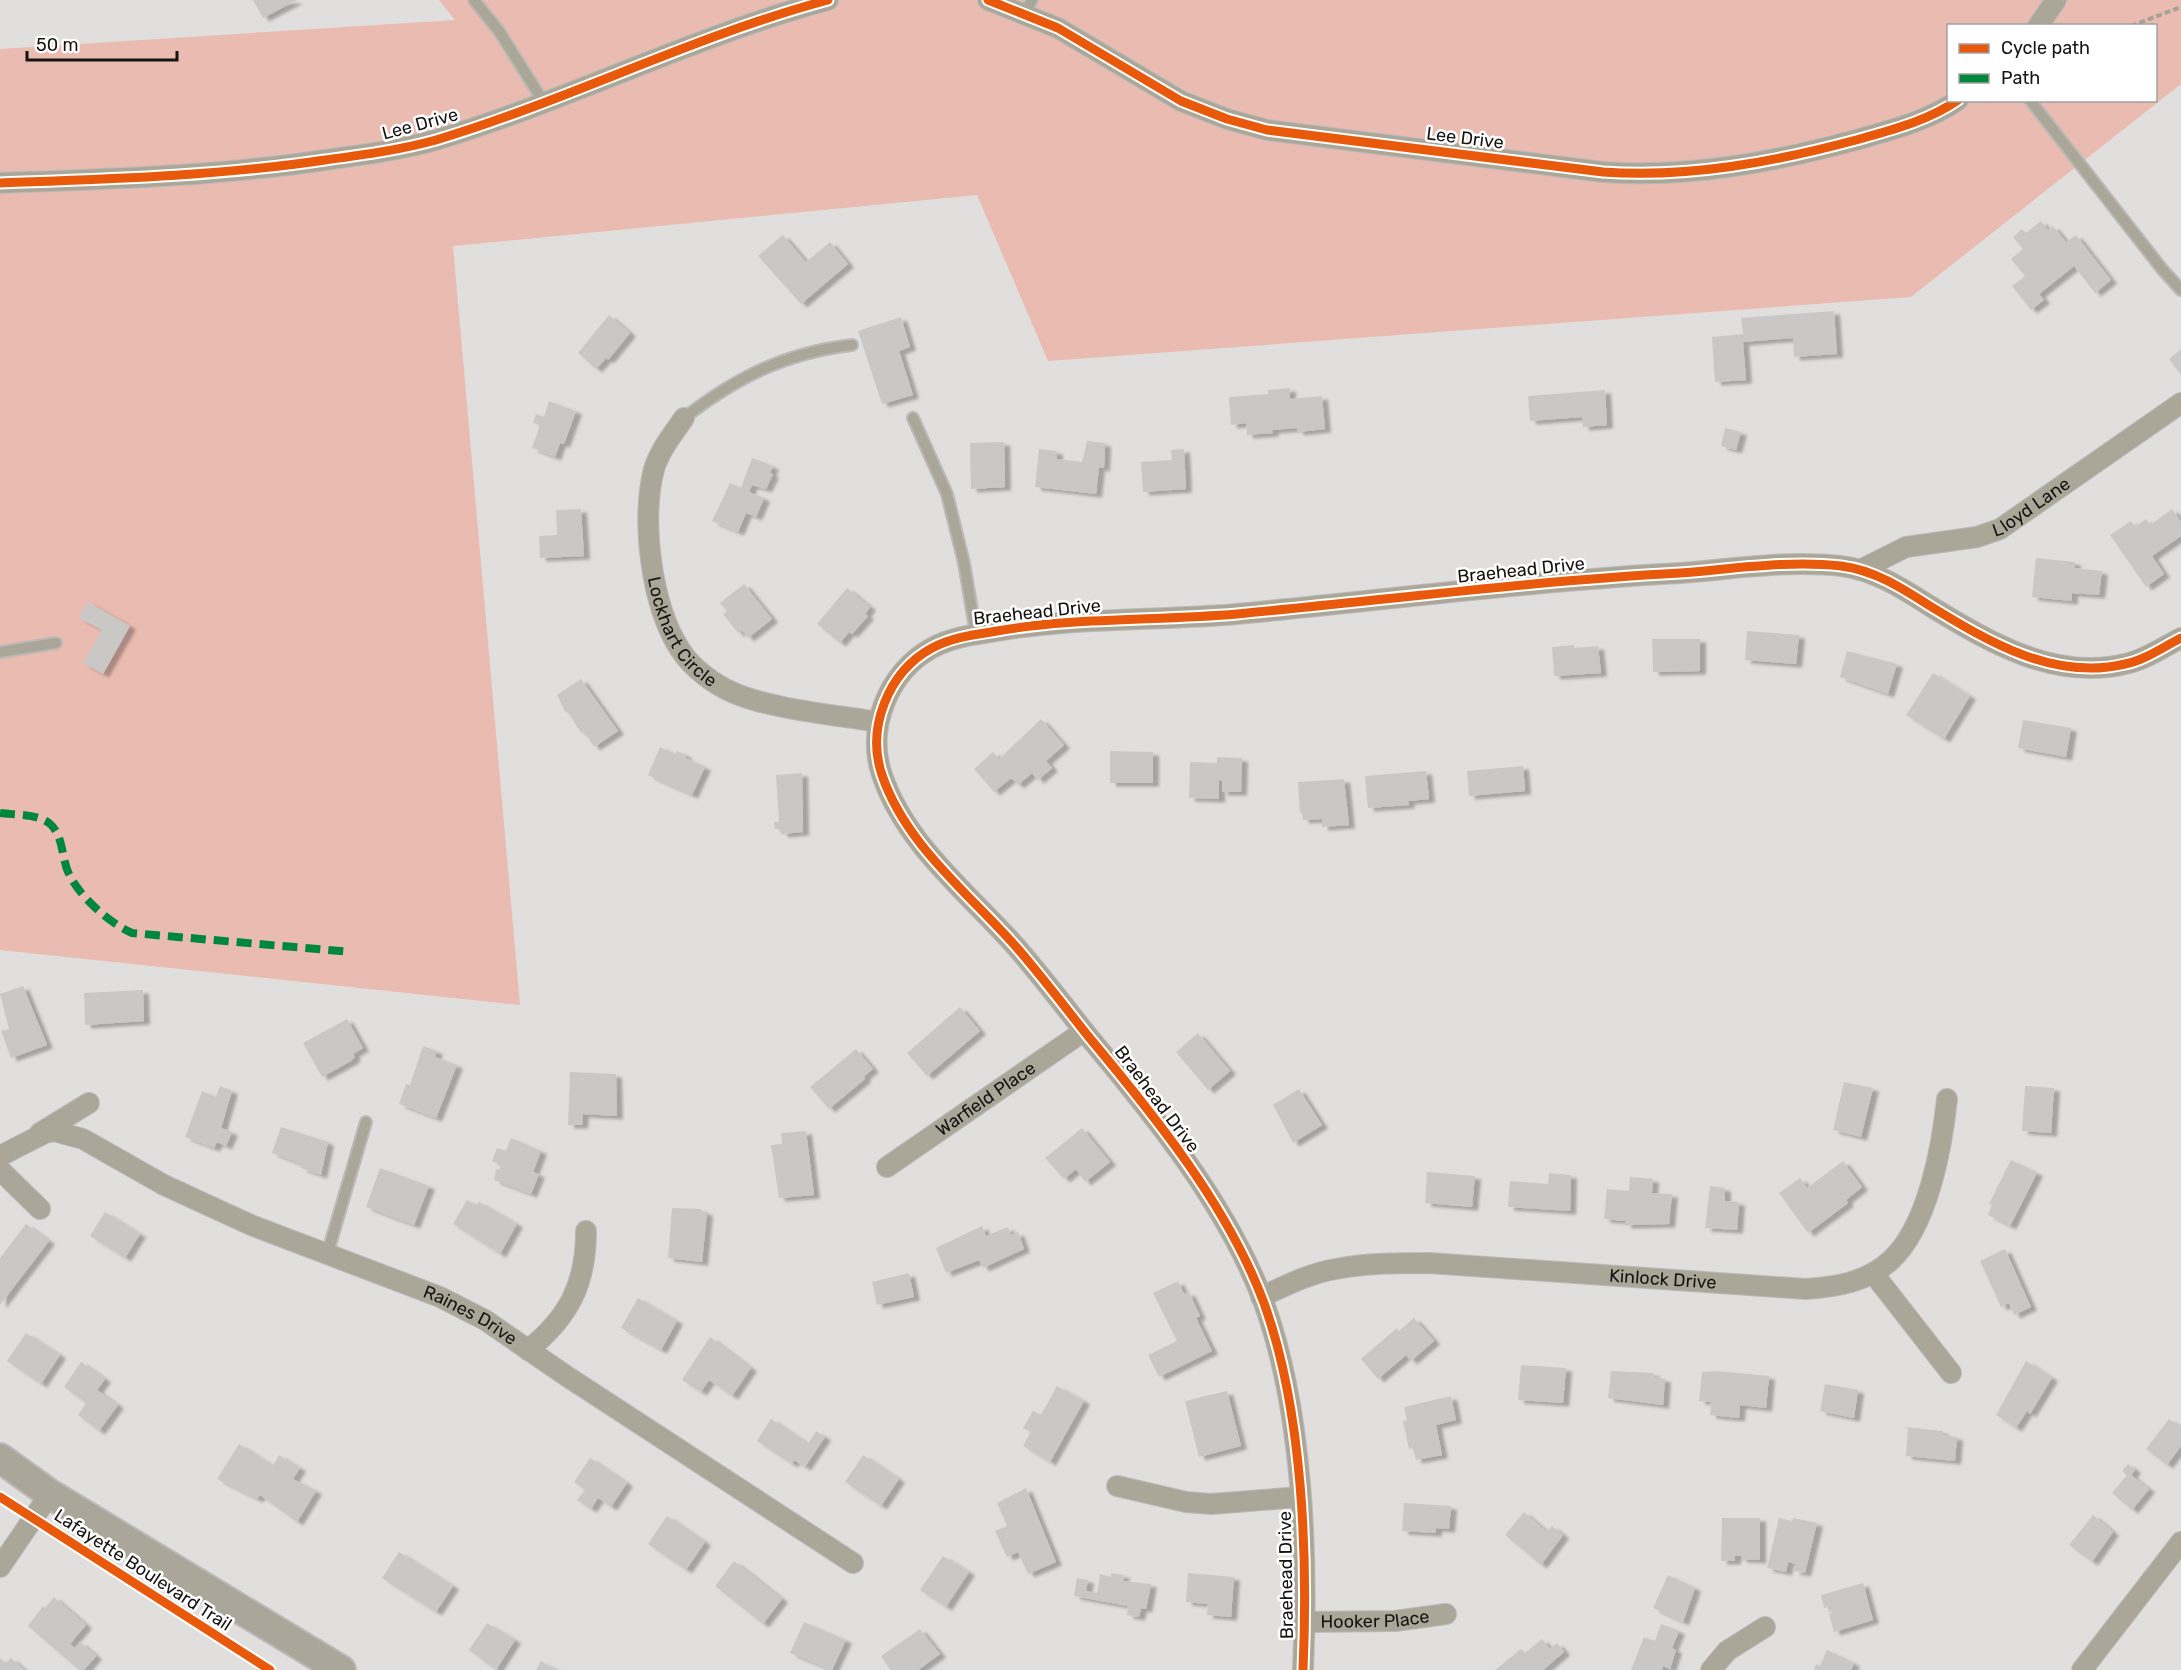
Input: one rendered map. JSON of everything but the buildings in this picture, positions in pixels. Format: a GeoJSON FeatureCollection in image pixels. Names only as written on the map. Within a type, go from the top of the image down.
{"type":"FeatureCollection","features":[{"type":"Feature","properties":{"kind":"main road"},"geometry":{"type":"LineString","coordinates":[[0,1458],[50,1494],[341,1670]]}},
{"type":"Feature","properties":{"kind":"street","name":"Lee Drive"},"geometry":{"type":"LineString","coordinates":[[0,183],[265,169],[366,154],[435,140],[716,35],[828,0]]}},
{"type":"Feature","properties":{"kind":"street","name":"Lee Drive"},"geometry":{"type":"LineString","coordinates":[[988,0],[1029,6],[1181,101],[1227,119],[1267,130],[1603,172],[1632,174],[1702,170],[1773,161],[1891,130],[1942,111],[1955,102]]}},
{"type":"Feature","properties":{"kind":"street"},"geometry":{"type":"LineString","coordinates":[[2039,24],[2056,0]]}},
{"type":"Feature","properties":{"kind":"street","name":"Lloyd Lane"},"geometry":{"type":"LineString","coordinates":[[1862,569],[1906,547],[1977,537],[2000,529],[2181,403]]}},
{"type":"Feature","properties":{"kind":"street","name":"Lockhart Circle"},"geometry":{"type":"LineString","coordinates":[[684,418],[665,444],[655,468],[648,525],[651,565],[664,613],[680,651],[709,679],[734,693],[758,701],[878,722]]}},
{"type":"Feature","properties":{"kind":"street","name":"Braehead Drive"},"geometry":{"type":"LineString","coordinates":[[1304,1670],[1305,1622],[1300,1497],[1279,1357],[1262,1297],[1241,1252],[1201,1186],[1143,1105],[1018,950],[960,890],[903,819],[880,769],[876,746],[878,722],[892,687],[908,666],[939,644],[976,634],[1058,623],[1227,615],[1644,575],[1812,563],[1862,569],[1897,585],[1975,633],[2039,662],[2067,667],[2095,668],[2123,665],[2134,662],[2181,638]]}},
{"type":"Feature","properties":{"kind":"street","name":"Warfield Place"},"geometry":{"type":"LineString","coordinates":[[887,1167],[1084,1030]]}},
{"type":"Feature","properties":{"kind":"street","name":"Kinlock Drive"},"geometry":{"type":"LineString","coordinates":[[1262,1297],[1304,1278],[1334,1269],[1381,1263],[1429,1263],[1806,1289],[1831,1288],[1873,1273],[1890,1261],[1902,1248],[1920,1213],[1941,1147],[1947,1099]]}},
{"type":"Feature","properties":{"kind":"street"},"geometry":{"type":"LineString","coordinates":[[0,1156],[88,1103]]}},
{"type":"Feature","properties":{"kind":"street","name":"Raines Drive"},"geometry":{"type":"LineString","coordinates":[[33,1137],[54,1131],[83,1139],[164,1185],[251,1225],[440,1297],[485,1320],[853,1563]]}},
{"type":"Feature","properties":{"kind":"street"},"geometry":{"type":"LineString","coordinates":[[0,1170],[40,1209]]}},
{"type":"Feature","properties":{"kind":"street"},"geometry":{"type":"LineString","coordinates":[[528,1350],[561,1317],[575,1295],[586,1260],[586,1232]]}},
{"type":"Feature","properties":{"kind":"street"},"geometry":{"type":"LineString","coordinates":[[1873,1273],[1952,1373]]}},
{"type":"Feature","properties":{"kind":"street"},"geometry":{"type":"LineString","coordinates":[[1117,1486],[1203,1503],[1300,1497]]}},
{"type":"Feature","properties":{"kind":"street"},"geometry":{"type":"LineString","coordinates":[[0,1567],[50,1494]]}},
{"type":"Feature","properties":{"kind":"street"},"geometry":{"type":"LineString","coordinates":[[2082,1670],[2181,1542]]}},
{"type":"Feature","properties":{"kind":"street","name":"Hooker Place"},"geometry":{"type":"LineString","coordinates":[[1305,1622],[1395,1621],[1446,1614]]}},
{"type":"Feature","properties":{"kind":"street"},"geometry":{"type":"LineString","coordinates":[[1711,1670],[1727,1651],[1766,1627]]}},
{"type":"Feature","properties":{"kind":"lane"},"geometry":{"type":"LineString","coordinates":[[474,0],[499,31],[543,101]]}},
{"type":"Feature","properties":{"kind":"lane"},"geometry":{"type":"LineString","coordinates":[[2032,102],[2162,269],[2181,290]]}},
{"type":"Feature","properties":{"kind":"lane"},"geometry":{"type":"LineString","coordinates":[[684,418],[721,391],[759,370],[789,357],[820,349],[852,345]]}},
{"type":"Feature","properties":{"kind":"lane"},"geometry":{"type":"LineString","coordinates":[[913,418],[948,494],[964,563],[976,634]]}},
{"type":"Feature","properties":{"kind":"lane"},"geometry":{"type":"LineString","coordinates":[[0,652],[56,643]]}},
{"type":"Feature","properties":{"kind":"lane"},"geometry":{"type":"LineString","coordinates":[[327,1255],[366,1122]]}},
{"type":"Feature","properties":{"kind":"path"},"geometry":{"type":"LineString","coordinates":[[2136,24],[2181,6]]}},
{"type":"Feature","properties":{"kind":"shaded area"},"geometry":{"type":"Polygon","coordinates":[[[439,0],[2181,0],[2181,84],[1911,297],[1048,361],[977,195],[453,246],[520,1005],[0,950],[0,49],[455,20],[439,0]]]}},
{"type":"Feature","properties":{"kind":"marked path"},"geometry":{"type":"LineString","coordinates":[[0,813],[32,816],[49,823],[60,840],[66,868],[80,892],[105,916],[132,933],[351,952]]}},
{"type":"Feature","properties":{"kind":"cycle path"},"geometry":{"type":"LineString","coordinates":[[0,183],[244,170],[409,147],[486,124],[729,31],[828,0]]}},
{"type":"Feature","properties":{"kind":"cycle path"},"geometry":{"type":"LineString","coordinates":[[988,0],[1058,28],[1181,101],[1227,119],[1267,130],[1603,172],[1667,173],[1731,167],[1794,155],[1909,124],[1934,114],[1955,102]]}},
{"type":"Feature","properties":{"kind":"cycle path"},"geometry":{"type":"LineString","coordinates":[[1303,1670],[1304,1580],[1300,1484],[1287,1390],[1277,1345],[1264,1303],[1231,1231],[1163,1130],[1018,949],[923,847],[893,801],[882,775],[877,739],[884,703],[903,671],[917,658],[946,642],[1021,627],[1237,614],[1569,581],[1801,564],[1841,566],[1865,571],[1898,586],[1975,633],[2023,655],[2048,663],[2099,668],[2125,664],[2147,656],[2181,638]]}},
{"type":"Feature","properties":{"kind":"cycle path","name":"Lafayette Boulevard Trail"},"geometry":{"type":"LineString","coordinates":[[0,1497],[270,1670]]}}]}
